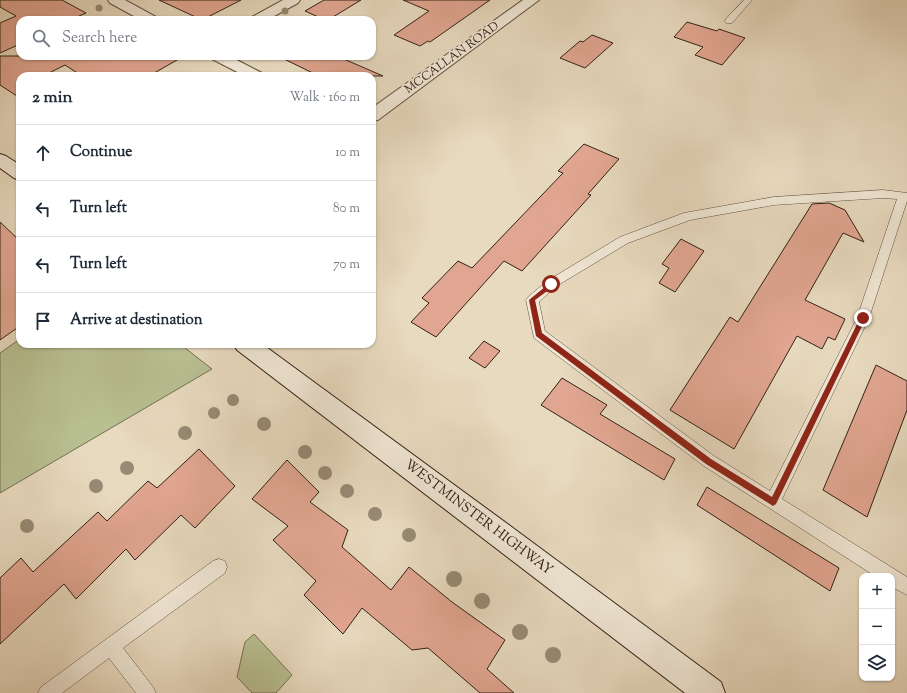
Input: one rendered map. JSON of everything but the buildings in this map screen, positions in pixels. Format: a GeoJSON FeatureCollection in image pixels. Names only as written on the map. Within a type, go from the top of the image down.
{"type":"FeatureCollection","features":[{"type":"Feature","properties":{"kind":"street"},"geometry":{"type":"LineString","coordinates":[[116,0],[145,16]]}},
{"type":"Feature","properties":{"kind":"street"},"geometry":{"type":"LineString","coordinates":[[264,16],[293,0]]}},
{"type":"Feature","properties":{"kind":"street","name":"MCCALLAN ROAD"},"geometry":{"type":"LineString","coordinates":[[376,113],[532,0]]}},
{"type":"Feature","properties":{"kind":"street"},"geometry":{"type":"LineString","coordinates":[[225,60],[249,72]]}},
{"type":"Feature","properties":{"kind":"street"},"geometry":{"type":"LineString","coordinates":[[0,160],[16,171]]}},
{"type":"Feature","properties":{"kind":"street","name":"WESTMINSTER HIGHWAY"},"geometry":{"type":"LineString","coordinates":[[250,348],[710,693]]}},
{"type":"Feature","properties":{"kind":"lane"},"geometry":{"type":"LineString","coordinates":[[729,21],[748,0]]}},
{"type":"Feature","properties":{"kind":"lane"},"geometry":{"type":"LineString","coordinates":[[773,502],[863,318],[905,197],[883,194],[774,201],[688,216],[624,240],[551,284],[532,300],[539,334],[709,461],[773,502],[885,573]]}},
{"type":"Feature","properties":{"kind":"lane"},"geometry":{"type":"LineString","coordinates":[[48,693],[219,567]]}},
{"type":"Feature","properties":{"kind":"lane"},"geometry":{"type":"LineString","coordinates":[[895,580],[907,587]]}},
{"type":"Feature","properties":{"kind":"lane"},"geometry":{"type":"LineString","coordinates":[[111,646],[147,693]]}},
{"type":"Feature","properties":{"kind":"green space"},"geometry":{"type":"Polygon","coordinates":[[[16,342],[16,348],[185,348],[212,369],[0,493],[0,353],[16,342]]]}},
{"type":"Feature","properties":{"kind":"green space"},"geometry":{"type":"Polygon","coordinates":[[[254,634],[292,675],[276,693],[252,693],[237,677],[245,642],[254,634]]]}},
{"type":"Feature","properties":{"kind":"route"},"geometry":{"type":"LineString","coordinates":[[551,284],[532,300],[539,334],[709,461],[773,502],[863,318]]}}]}
